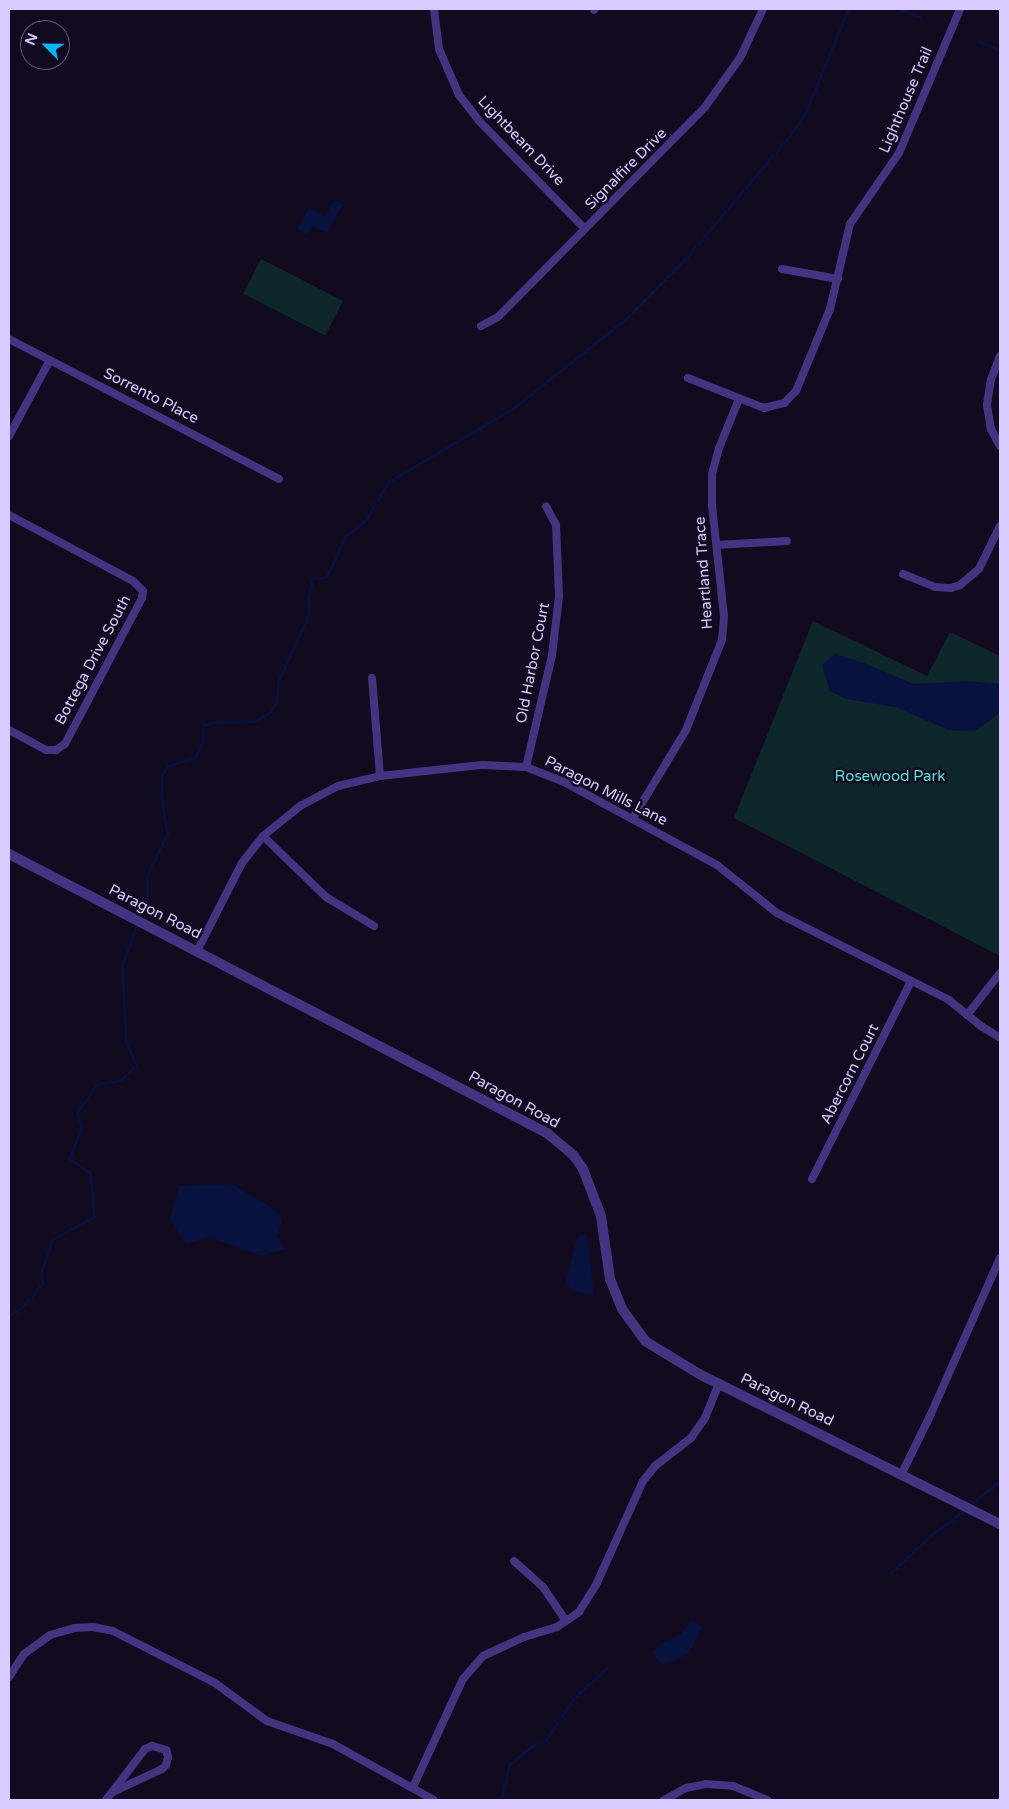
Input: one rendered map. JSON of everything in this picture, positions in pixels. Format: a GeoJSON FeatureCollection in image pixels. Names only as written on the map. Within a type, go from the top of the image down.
{"type":"FeatureCollection","features":[{"type":"Feature","properties":{"kind":"street","name":"Lightbeam Drive"},"geometry":{"type":"LineString","coordinates":[[434,9],[439,49],[459,95],[479,121],[586,229]]}},
{"type":"Feature","properties":{"kind":"street","name":"Signalfire Drive"},"geometry":{"type":"LineString","coordinates":[[482,326],[498,317],[705,106],[740,58],[763,9]]}},
{"type":"Feature","properties":{"kind":"street","name":"Lighthouse Trail"},"geometry":{"type":"LineString","coordinates":[[688,378],[757,406],[771,408],[791,398],[799,384],[830,310],[850,224],[899,153],[960,9]]}},
{"type":"Feature","properties":{"kind":"street"},"geometry":{"type":"LineString","coordinates":[[782,269],[838,279]]}},
{"type":"Feature","properties":{"kind":"street","name":"Sorrento Place"},"geometry":{"type":"LineString","coordinates":[[9,339],[279,478]]}},
{"type":"Feature","properties":{"kind":"street"},"geometry":{"type":"LineString","coordinates":[[1000,356],[991,379],[987,405],[991,429],[1000,446]]}},
{"type":"Feature","properties":{"kind":"street"},"geometry":{"type":"LineString","coordinates":[[9,436],[50,360]]}},
{"type":"Feature","properties":{"kind":"street","name":"Heartland Trace"},"geometry":{"type":"LineString","coordinates":[[633,818],[686,730],[719,649],[724,616],[712,474],[718,448],[739,399]]}},
{"type":"Feature","properties":{"kind":"street","name":"Old Harbor Court"},"geometry":{"type":"LineString","coordinates":[[526,767],[552,655],[560,596],[556,525],[546,506]]}},
{"type":"Feature","properties":{"kind":"street","name":"Bottega Drive South"},"geometry":{"type":"LineString","coordinates":[[9,515],[132,581],[143,591],[142,598],[65,744],[56,750],[46,750],[9,730]]}},
{"type":"Feature","properties":{"kind":"street"},"geometry":{"type":"LineString","coordinates":[[903,574],[936,587],[951,588],[960,585],[979,569],[1000,526]]}},
{"type":"Feature","properties":{"kind":"street"},"geometry":{"type":"LineString","coordinates":[[717,545],[787,541]]}},
{"type":"Feature","properties":{"kind":"street"},"geometry":{"type":"LineString","coordinates":[[372,678],[380,776]]}},
{"type":"Feature","properties":{"kind":"street","name":"Paragon Mills Lane"},"geometry":{"type":"LineString","coordinates":[[197,951],[242,863],[264,836],[300,806],[338,786],[380,776],[482,765],[526,767],[564,782],[717,865],[777,912],[949,1000],[1000,1038]]}},
{"type":"Feature","properties":{"kind":"street"},"geometry":{"type":"LineString","coordinates":[[264,836],[326,897],[374,926]]}},
{"type":"Feature","properties":{"kind":"street","name":"Paragon Road"},"geometry":{"type":"LineString","coordinates":[[9,854],[462,1087],[558,1141],[577,1160],[590,1184],[603,1226],[610,1279],[622,1309],[645,1340],[668,1356],[719,1384],[902,1473],[1000,1524]]}},
{"type":"Feature","properties":{"kind":"street"},"geometry":{"type":"LineString","coordinates":[[967,1015],[1000,973]]}},
{"type":"Feature","properties":{"kind":"street","name":"Abercorn Court"},"geometry":{"type":"LineString","coordinates":[[812,1178],[911,981]]}},
{"type":"Feature","properties":{"kind":"street"},"geometry":{"type":"LineString","coordinates":[[902,1473],[930,1416],[1000,1258]]}},
{"type":"Feature","properties":{"kind":"street"},"geometry":{"type":"LineString","coordinates":[[413,1787],[463,1679],[483,1656],[524,1637],[557,1627],[578,1612],[596,1586],[643,1481],[655,1466],[691,1438],[706,1418],[719,1384]]}},
{"type":"Feature","properties":{"kind":"street"},"geometry":{"type":"LineString","coordinates":[[514,1561],[543,1587],[566,1621]]}},
{"type":"Feature","properties":{"kind":"street"},"geometry":{"type":"LineString","coordinates":[[9,1677],[24,1654],[46,1637],[75,1628],[101,1628],[125,1636],[215,1682],[267,1721],[333,1744],[434,1800]]}},
{"type":"Feature","properties":{"kind":"street"},"geometry":{"type":"LineString","coordinates":[[106,1800],[145,1749],[152,1746],[166,1750],[168,1757],[166,1765],[162,1769],[113,1792]]}},
{"type":"Feature","properties":{"kind":"street"},"geometry":{"type":"LineString","coordinates":[[664,1800],[686,1788],[706,1784],[733,1786],[767,1800]]}},
{"type":"Feature","properties":{"kind":"green space"},"geometry":{"type":"Polygon","coordinates":[[[261,259],[343,301],[325,336],[243,294],[261,259]]]}},
{"type":"Feature","properties":{"kind":"green space","name":"Rosewood Park"},"geometry":{"type":"Polygon","coordinates":[[[813,621],[927,676],[950,632],[1000,656],[1000,956],[734,818],[813,621]]]}},
{"type":"Feature","properties":{"kind":"shaded area"},"geometry":{"type":"Polygon","coordinates":[[[334,200],[343,204],[327,233],[312,226],[307,234],[297,229],[309,208],[326,216],[334,200]]]}},
{"type":"Feature","properties":{"kind":"shaded area"},"geometry":{"type":"Polygon","coordinates":[[[835,654],[864,663],[914,684],[965,681],[999,684],[1000,713],[975,731],[949,730],[895,707],[846,699],[830,691],[822,665],[835,654]]]}},
{"type":"Feature","properties":{"kind":"shaded area"},"geometry":{"type":"Polygon","coordinates":[[[232,1184],[275,1210],[282,1221],[277,1236],[285,1249],[261,1256],[210,1237],[186,1244],[170,1219],[179,1186],[232,1184]]]}},
{"type":"Feature","properties":{"kind":"shaded area"},"geometry":{"type":"Polygon","coordinates":[[[587,1234],[594,1296],[571,1290],[566,1282],[577,1237],[587,1234]]]}},
{"type":"Feature","properties":{"kind":"shaded area"},"geometry":{"type":"Polygon","coordinates":[[[692,1620],[702,1628],[689,1653],[672,1662],[662,1664],[652,1653],[661,1644],[681,1634],[692,1620]]]}},
{"type":"Feature","properties":{"kind":"waterway"},"geometry":{"type":"LineString","coordinates":[[139,919],[147,900],[147,876],[167,834],[161,795],[162,775],[168,766],[195,757],[202,743],[204,725],[215,722],[256,721],[270,712],[277,701],[278,682],[309,614],[308,598],[313,578],[325,578],[345,536],[365,521],[388,482],[512,409],[626,319],[686,258],[792,133],[805,114],[848,9]]}},
{"type":"Feature","properties":{"kind":"waterway"},"geometry":{"type":"LineString","coordinates":[[900,9],[921,17]]}},
{"type":"Feature","properties":{"kind":"waterway"},"geometry":{"type":"LineString","coordinates":[[980,42],[1000,50]]}},
{"type":"Feature","properties":{"kind":"waterway"},"geometry":{"type":"LineString","coordinates":[[9,1315],[21,1309],[42,1284],[41,1273],[53,1239],[94,1217],[90,1173],[69,1159],[81,1129],[77,1112],[97,1084],[121,1080],[136,1065],[126,1043],[122,966],[137,924]]}},
{"type":"Feature","properties":{"kind":"waterway"},"geometry":{"type":"LineString","coordinates":[[970,1505],[997,1483]]}},
{"type":"Feature","properties":{"kind":"waterway"},"geometry":{"type":"LineString","coordinates":[[891,1573],[929,1537],[966,1509]]}},
{"type":"Feature","properties":{"kind":"waterway"},"geometry":{"type":"LineString","coordinates":[[501,1800],[509,1765],[536,1743],[544,1743],[573,1699],[606,1669]]}}]}
